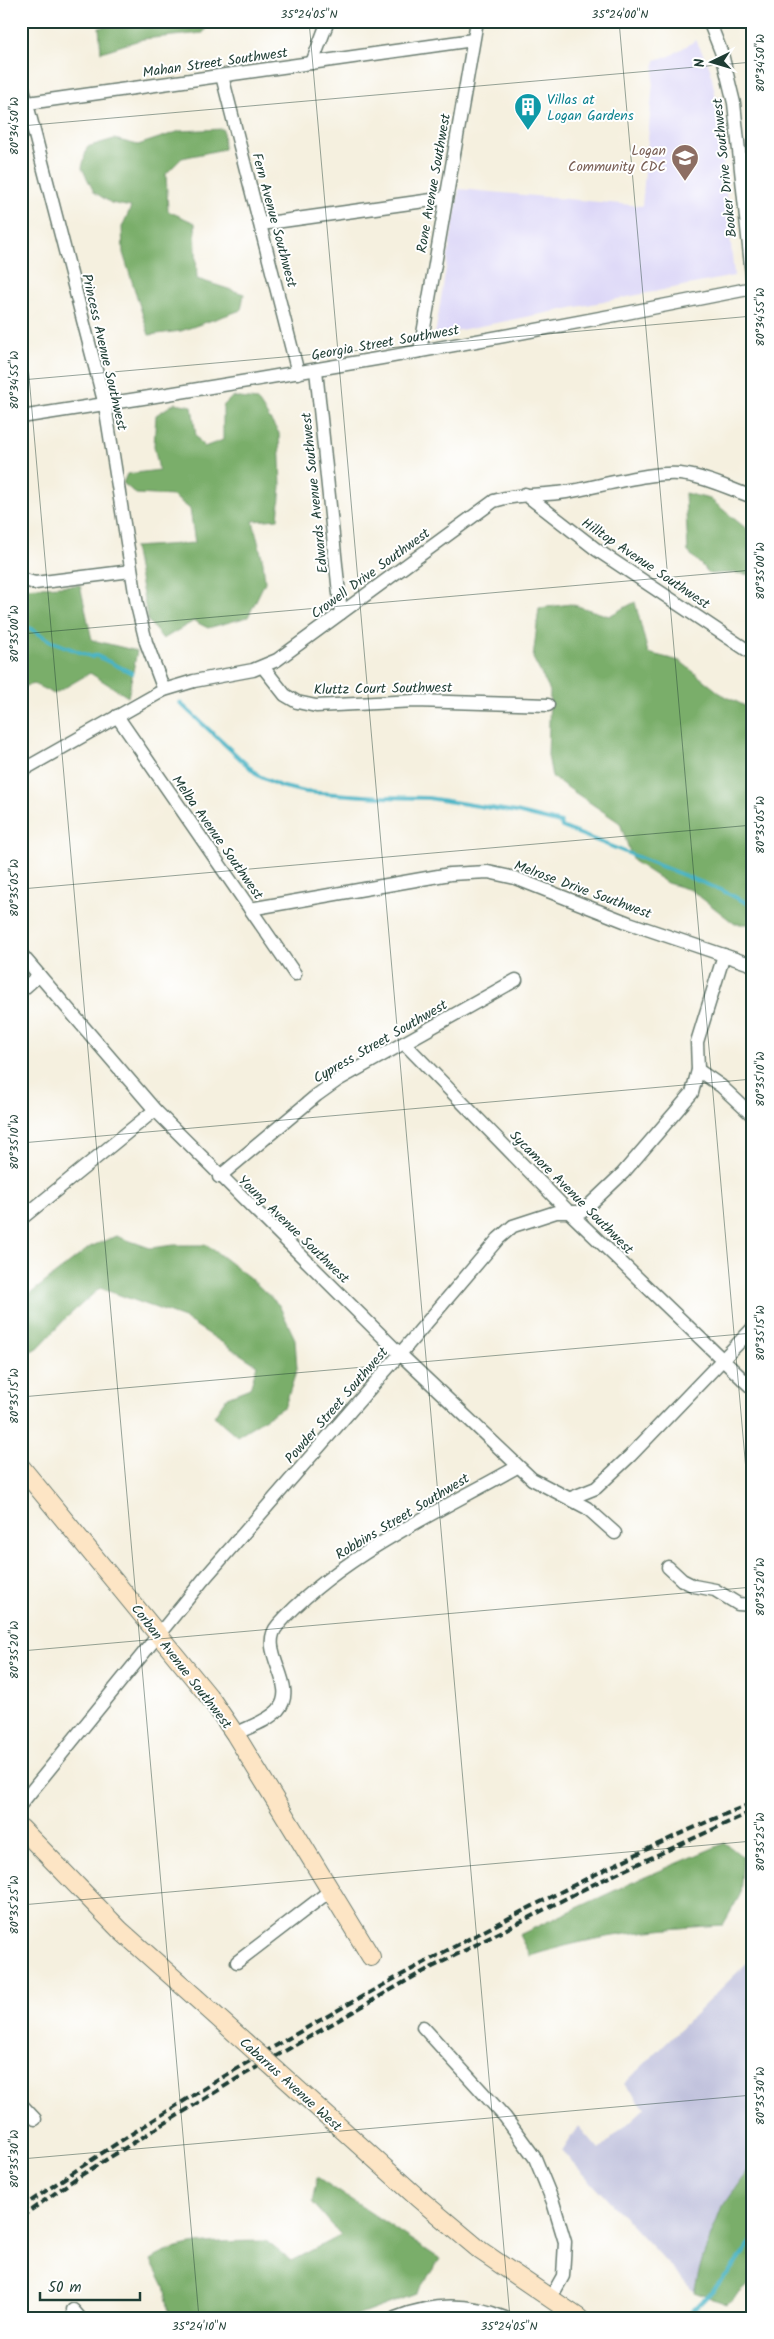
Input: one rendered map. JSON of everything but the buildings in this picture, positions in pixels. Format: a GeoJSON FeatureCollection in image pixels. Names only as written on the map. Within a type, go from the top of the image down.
{"type":"FeatureCollection","features":[{"type":"Feature","properties":{"kind":"main road","name":"Corban Avenue Southwest"},"geometry":{"type":"LineString","coordinates":[[21,1467],[211,1699],[235,1734],[371,1957]]}},
{"type":"Feature","properties":{"kind":"main road","name":"Cabarrus Avenue West"},"geometry":{"type":"LineString","coordinates":[[21,1828],[120,1930],[335,2123],[481,2251],[570,2315]]}},
{"type":"Feature","properties":{"kind":"street"},"geometry":{"type":"LineString","coordinates":[[312,63],[328,21]]}},
{"type":"Feature","properties":{"kind":"street","name":"Rone Avenue Southwest"},"geometry":{"type":"LineString","coordinates":[[420,351],[477,21]]}},
{"type":"Feature","properties":{"kind":"street","name":"Booker Drive Southwest"},"geometry":{"type":"LineString","coordinates":[[709,21],[722,54],[734,103],[742,195],[753,286]]}},
{"type":"Feature","properties":{"kind":"street","name":"Mahan Street Southwest"},"geometry":{"type":"LineString","coordinates":[[24,104],[473,40]]}},
{"type":"Feature","properties":{"kind":"street","name":"Fern Avenue Southwest"},"geometry":{"type":"LineString","coordinates":[[222,76],[298,373]]}},
{"type":"Feature","properties":{"kind":"street","name":"Princess Avenue Southwest"},"geometry":{"type":"LineString","coordinates":[[21,81],[24,104],[105,404],[131,571],[146,642],[164,690]]}},
{"type":"Feature","properties":{"kind":"street"},"geometry":{"type":"LineString","coordinates":[[261,224],[446,198]]}},
{"type":"Feature","properties":{"kind":"street","name":"Georgia Street Southwest"},"geometry":{"type":"LineString","coordinates":[[21,417],[316,370],[753,286]]}},
{"type":"Feature","properties":{"kind":"street","name":"Edwards Avenue Southwest"},"geometry":{"type":"LineString","coordinates":[[316,370],[341,613]]}},
{"type":"Feature","properties":{"kind":"street","name":"Crowell Drive Southwest"},"geometry":{"type":"LineString","coordinates":[[21,771],[164,690],[194,680],[263,667],[277,660],[494,501],[512,495],[564,492],[640,478],[676,474],[689,475],[753,497]]}},
{"type":"Feature","properties":{"kind":"street","name":"Hilltop Avenue Southwest"},"geometry":{"type":"LineString","coordinates":[[525,494],[597,550],[753,654]]}},
{"type":"Feature","properties":{"kind":"street"},"geometry":{"type":"LineString","coordinates":[[21,579],[35,583],[131,571]]}},
{"type":"Feature","properties":{"kind":"street","name":"Kluttz Court Southwest"},"geometry":{"type":"LineString","coordinates":[[263,667],[285,695],[297,702],[316,706],[415,701],[548,705]]}},
{"type":"Feature","properties":{"kind":"street","name":"Melba Avenue Southwest"},"geometry":{"type":"LineString","coordinates":[[117,716],[295,974]]}},
{"type":"Feature","properties":{"kind":"street","name":"Melrose Drive Southwest"},"geometry":{"type":"LineString","coordinates":[[250,910],[450,874],[488,872],[515,878],[629,923],[753,966]]}},
{"type":"Feature","properties":{"kind":"street","name":"Young Avenue Southwest"},"geometry":{"type":"LineString","coordinates":[[21,954],[155,1110],[220,1177],[400,1354],[517,1466],[543,1486],[571,1498],[588,1508],[615,1533]]}},
{"type":"Feature","properties":{"kind":"street","name":"Powder Street Southwest"},"geometry":{"type":"LineString","coordinates":[[21,1804],[203,1580],[498,1239],[512,1226],[556,1212],[582,1212],[623,1173],[692,1093],[698,1070],[697,1042],[724,955]]}},
{"type":"Feature","properties":{"kind":"street"},"geometry":{"type":"LineString","coordinates":[[21,991],[39,975]]}},
{"type":"Feature","properties":{"kind":"street","name":"Cypress Street Southwest"},"geometry":{"type":"LineString","coordinates":[[220,1177],[317,1095],[338,1080],[516,980]]}},
{"type":"Feature","properties":{"kind":"street","name":"Sycamore Avenue Southwest"},"geometry":{"type":"LineString","coordinates":[[404,1044],[570,1213],[753,1389]]}},
{"type":"Feature","properties":{"kind":"street"},"geometry":{"type":"LineString","coordinates":[[698,1070],[721,1086],[753,1116]]}},
{"type":"Feature","properties":{"kind":"street"},"geometry":{"type":"LineString","coordinates":[[21,1218],[155,1110]]}},
{"type":"Feature","properties":{"kind":"street"},"geometry":{"type":"LineString","coordinates":[[571,1498],[596,1488],[630,1456],[753,1328]]}},
{"type":"Feature","properties":{"kind":"street","name":"Robbins Street Southwest"},"geometry":{"type":"LineString","coordinates":[[235,1734],[266,1719],[278,1710],[284,1699],[283,1685],[272,1643],[273,1631],[288,1613],[321,1584],[369,1550],[517,1466]]}},
{"type":"Feature","properties":{"kind":"street"},"geometry":{"type":"LineString","coordinates":[[668,1567],[682,1580],[694,1586],[715,1590],[738,1604],[753,1605]]}},
{"type":"Feature","properties":{"kind":"street"},"geometry":{"type":"LineString","coordinates":[[237,1962],[331,1890]]}},
{"type":"Feature","properties":{"kind":"street"},"geometry":{"type":"LineString","coordinates":[[423,2027],[505,2116],[535,2158],[554,2202],[566,2242],[563,2276],[550,2299]]}},
{"type":"Feature","properties":{"kind":"street"},"geometry":{"type":"LineString","coordinates":[[21,2104],[35,2119]]}},
{"type":"Feature","properties":{"kind":"street"},"geometry":{"type":"LineString","coordinates":[[395,2318],[416,2310],[457,2305],[483,2309],[505,2318]]}},
{"type":"Feature","properties":{"kind":"shaded area","name":"Logan Community CDC"},"geometry":{"type":"Polygon","coordinates":[[[696,40],[710,68],[718,109],[734,276],[435,335],[459,189],[642,206],[655,60],[670,56],[696,40]]]}},
{"type":"Feature","properties":{"kind":"shaded area"},"geometry":{"type":"Polygon","coordinates":[[[753,1957],[753,2163],[722,2207],[703,2257],[694,2292],[562,2151],[578,2126],[599,2150],[645,2108],[624,2084],[753,1957]]]}},
{"type":"Feature","properties":{"kind":"green space"},"geometry":{"type":"Polygon","coordinates":[[[128,21],[210,21],[203,33],[143,39],[101,52],[99,28],[128,21]]]}},
{"type":"Feature","properties":{"kind":"green space"},"geometry":{"type":"Polygon","coordinates":[[[223,129],[224,149],[182,158],[166,174],[168,211],[195,223],[197,279],[244,294],[241,310],[181,331],[149,335],[123,253],[122,227],[131,207],[111,203],[94,192],[82,168],[87,147],[114,139],[138,145],[180,131],[223,129]]]}},
{"type":"Feature","properties":{"kind":"green space"},"geometry":{"type":"Polygon","coordinates":[[[232,397],[257,400],[279,433],[281,486],[278,519],[253,521],[263,562],[265,582],[248,617],[208,628],[194,621],[163,639],[148,621],[134,547],[195,543],[190,509],[173,496],[136,494],[123,483],[127,474],[159,470],[154,446],[156,415],[175,403],[192,406],[196,436],[204,447],[223,440],[223,406],[232,397]]]}},
{"type":"Feature","properties":{"kind":"green space"},"geometry":{"type":"Polygon","coordinates":[[[685,493],[710,499],[753,534],[753,575],[734,573],[710,574],[688,552],[685,493]]]}},
{"type":"Feature","properties":{"kind":"green space"},"geometry":{"type":"Polygon","coordinates":[[[80,585],[92,640],[137,651],[128,697],[90,673],[54,694],[34,684],[21,687],[21,588],[80,585]]]}},
{"type":"Feature","properties":{"kind":"green space"},"geometry":{"type":"Polygon","coordinates":[[[635,602],[648,653],[680,661],[721,694],[753,710],[753,924],[735,924],[691,890],[667,883],[633,861],[620,823],[552,777],[548,755],[550,691],[533,658],[539,608],[571,604],[609,616],[635,602]]]}},
{"type":"Feature","properties":{"kind":"green space"},"geometry":{"type":"Polygon","coordinates":[[[116,1236],[150,1248],[174,1245],[207,1245],[250,1278],[279,1305],[295,1339],[297,1369],[285,1406],[237,1436],[214,1416],[227,1397],[250,1388],[257,1365],[184,1318],[100,1288],[67,1317],[38,1348],[21,1355],[21,1301],[90,1247],[116,1236]]]}},
{"type":"Feature","properties":{"kind":"green space"},"geometry":{"type":"Polygon","coordinates":[[[725,1843],[743,1857],[740,1895],[723,1925],[625,1934],[578,1943],[530,1956],[519,1935],[631,1883],[725,1843]]]}},
{"type":"Feature","properties":{"kind":"green space"},"geometry":{"type":"Polygon","coordinates":[[[753,2163],[753,2280],[727,2304],[694,2292],[703,2257],[722,2207],[753,2163]]]}},
{"type":"Feature","properties":{"kind":"green space"},"geometry":{"type":"Polygon","coordinates":[[[317,2177],[440,2259],[416,2294],[351,2318],[170,2318],[164,2286],[151,2260],[163,2253],[177,2248],[206,2243],[266,2241],[291,2261],[341,2235],[312,2202],[317,2177]]]}},
{"type":"Feature","properties":{"kind":"waterway"},"geometry":{"type":"LineString","coordinates":[[21,623],[51,641],[92,657],[95,655],[132,673]]}},
{"type":"Feature","properties":{"kind":"waterway"},"geometry":{"type":"LineString","coordinates":[[180,703],[259,776],[280,786],[305,792],[428,798],[516,812],[561,823],[562,827],[721,890],[753,906]]}},
{"type":"Feature","properties":{"kind":"waterway"},"geometry":{"type":"LineString","coordinates":[[685,2318],[721,2281],[753,2239]]}},
{"type":"Feature","properties":{"kind":"railway"},"geometry":{"type":"LineString","coordinates":[[21,2208],[201,2091],[387,1983],[602,1871],[662,1842],[753,1803]]}},
{"type":"Feature","properties":{"kind":"railway"},"geometry":{"type":"LineString","coordinates":[[21,2217],[75,2179],[238,2078],[415,1976],[594,1884],[753,1811]]}},
{"type":"Feature","properties":{"kind":"place","name":"Villas at Logan Gardens"},"geometry":{"type":"Point","coordinates":[528,131]}},
{"type":"Feature","properties":{"kind":"place","name":"Logan Community CDC"},"geometry":{"type":"Point","coordinates":[685,182]}}]}
